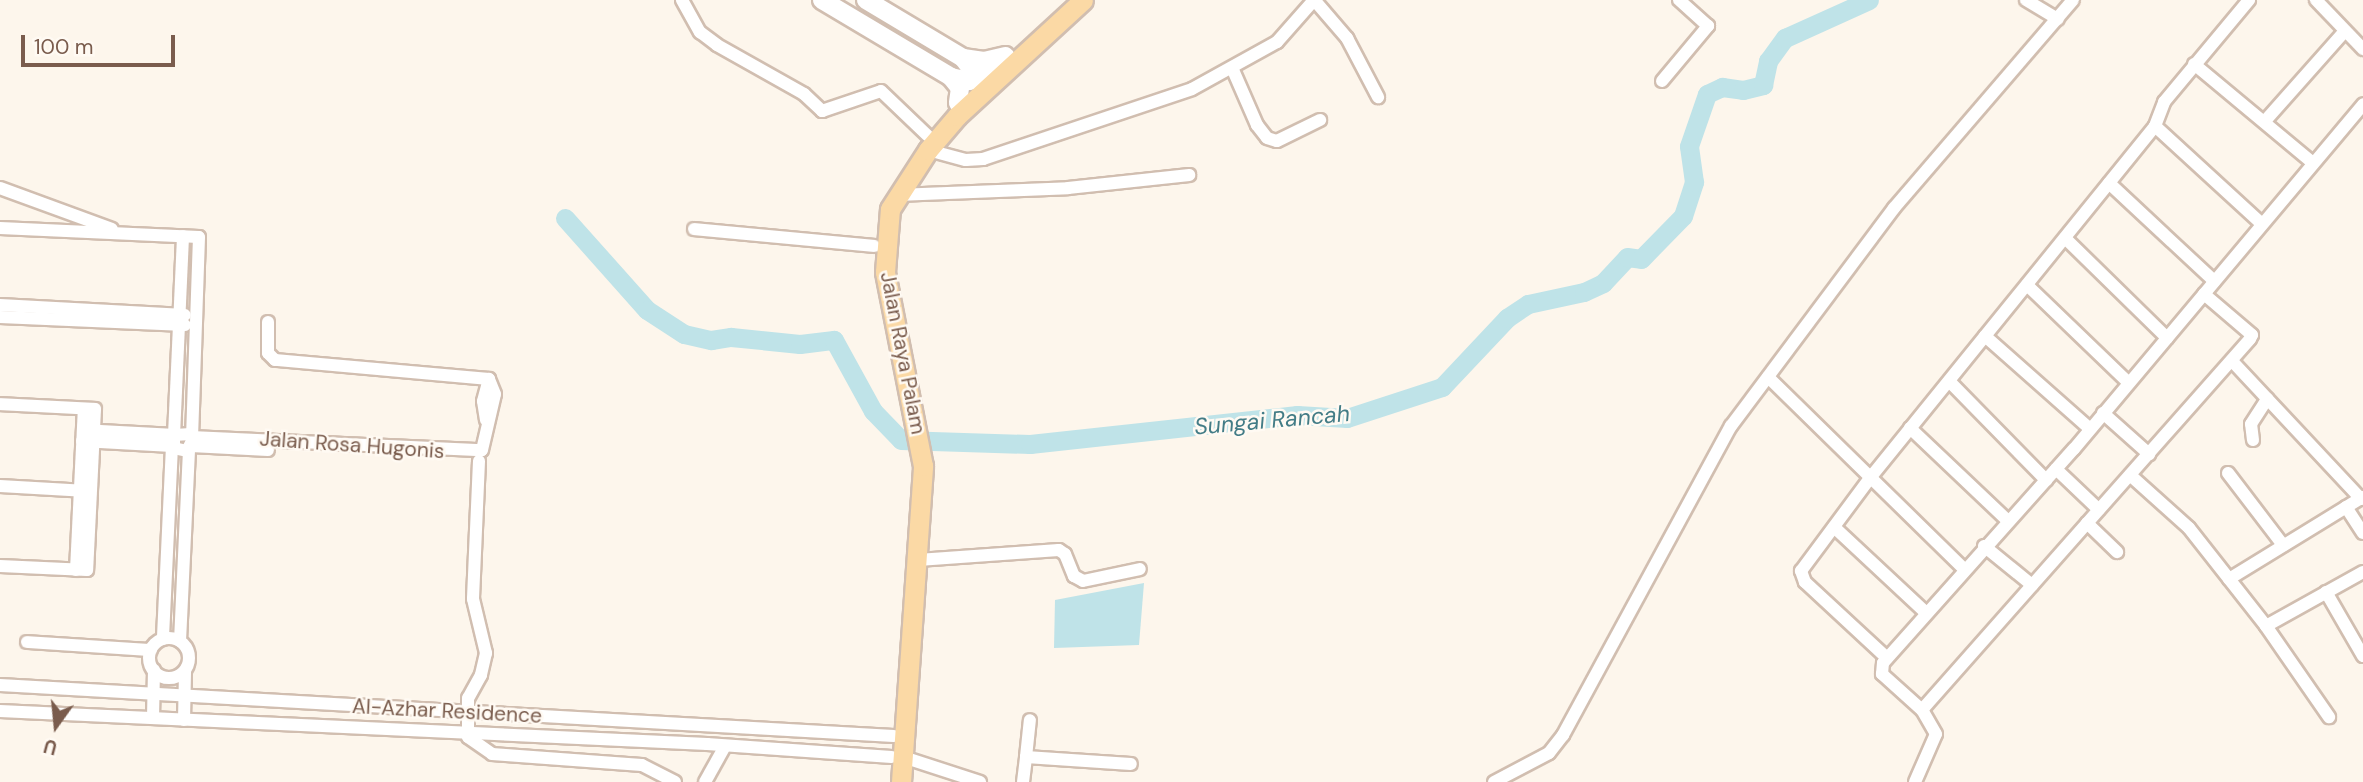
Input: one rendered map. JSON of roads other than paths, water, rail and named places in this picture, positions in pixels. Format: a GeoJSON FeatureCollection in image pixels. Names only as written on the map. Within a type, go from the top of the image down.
{"type":"FeatureCollection","features":[{"type":"Feature","properties":{"kind":"main road","name":"Jalan Raya Palam"},"geometry":{"type":"LineString","coordinates":[[891,782],[898,757],[905,655],[914,433],[878,297],[874,246],[888,188],[964,102],[1068,0]]}},
{"type":"Feature","properties":{"kind":"main road","name":"Jalan Raya Palam"},"geometry":{"type":"LineString","coordinates":[[964,102],[979,79],[1004,64],[1083,0]]}},
{"type":"Feature","properties":{"kind":"main road","name":"Jalan Raya Palam"},"geometry":{"type":"LineString","coordinates":[[901,782],[894,736],[918,560],[914,433],[885,272],[888,223],[897,195],[927,142]]}},
{"type":"Feature","properties":{"kind":"street"},"geometry":{"type":"LineString","coordinates":[[682,0],[700,32],[717,45],[804,94],[822,111],[881,91],[927,142],[966,160],[1012,152],[1192,89],[1233,70],[1277,42],[1315,1],[1347,38],[1378,97]]}},
{"type":"Feature","properties":{"kind":"street"},"geometry":{"type":"LineString","coordinates":[[822,0],[951,77],[961,88],[964,102]]}},
{"type":"Feature","properties":{"kind":"street"},"geometry":{"type":"LineString","coordinates":[[866,0],[962,58],[979,79]]}},
{"type":"Feature","properties":{"kind":"street"},"geometry":{"type":"LineString","coordinates":[[1662,80],[1708,26],[1679,0]]}},
{"type":"Feature","properties":{"kind":"street"},"geometry":{"type":"LineString","coordinates":[[2026,0],[2058,19]]}},
{"type":"Feature","properties":{"kind":"street"},"geometry":{"type":"LineString","coordinates":[[1494,782],[1549,753],[1563,735],[1731,426],[1895,208],[2073,0]]}},
{"type":"Feature","properties":{"kind":"street"},"geometry":{"type":"LineString","coordinates":[[1887,658],[1801,576],[1870,478],[2155,126],[2164,102],[2249,0]]}},
{"type":"Feature","properties":{"kind":"street"},"geometry":{"type":"LineString","coordinates":[[2316,0],[2363,49]]}},
{"type":"Feature","properties":{"kind":"street"},"geometry":{"type":"LineString","coordinates":[[2265,121],[2345,31]]}},
{"type":"Feature","properties":{"kind":"street"},"geometry":{"type":"LineString","coordinates":[[962,58],[1004,64]]}},
{"type":"Feature","properties":{"kind":"street"},"geometry":{"type":"LineString","coordinates":[[2194,64],[2313,163]]}},
{"type":"Feature","properties":{"kind":"street"},"geometry":{"type":"LineString","coordinates":[[1233,70],[1257,125],[1268,138],[1278,141],[1320,120]]}},
{"type":"Feature","properties":{"kind":"street"},"geometry":{"type":"LineString","coordinates":[[951,77],[979,79]]}},
{"type":"Feature","properties":{"kind":"street"},"geometry":{"type":"LineString","coordinates":[[1915,782],[1936,734],[1922,710],[1882,674],[1887,658],[1984,545],[2046,480],[2103,414],[2363,104]]}},
{"type":"Feature","properties":{"kind":"street"},"geometry":{"type":"LineString","coordinates":[[2155,126],[2262,223]]}},
{"type":"Feature","properties":{"kind":"street"},"geometry":{"type":"LineString","coordinates":[[897,195],[1068,188],[1189,175]]}},
{"type":"Feature","properties":{"kind":"street"},"geometry":{"type":"LineString","coordinates":[[2109,183],[2214,281]]}},
{"type":"Feature","properties":{"kind":"street"},"geometry":{"type":"LineString","coordinates":[[0,188],[125,234]]}},
{"type":"Feature","properties":{"kind":"street"},"geometry":{"type":"LineString","coordinates":[[0,228],[200,237],[180,641],[189,652],[185,671],[184,720]]}},
{"type":"Feature","properties":{"kind":"street"},"geometry":{"type":"LineString","coordinates":[[694,229],[874,246]]}},
{"type":"Feature","properties":{"kind":"street"},"geometry":{"type":"LineString","coordinates":[[27,642],[151,650],[163,639],[183,236]]}},
{"type":"Feature","properties":{"kind":"street"},"geometry":{"type":"LineString","coordinates":[[2065,237],[2167,338]]}},
{"type":"Feature","properties":{"kind":"street"},"geometry":{"type":"LineString","coordinates":[[2027,285],[2129,383]]}},
{"type":"Feature","properties":{"kind":"street"},"geometry":{"type":"LineString","coordinates":[[1922,710],[2232,361],[2252,335],[2204,293]]}},
{"type":"Feature","properties":{"kind":"street"},"geometry":{"type":"LineString","coordinates":[[0,306],[196,321]]}},
{"type":"Feature","properties":{"kind":"street"},"geometry":{"type":"LineString","coordinates":[[0,317],[179,320]]}},
{"type":"Feature","properties":{"kind":"street","name":"Jalan Rosa Hugonis"},"geometry":{"type":"LineString","coordinates":[[191,442],[475,453],[482,450],[486,420],[495,394],[489,379],[275,360],[268,353],[268,322]]}},
{"type":"Feature","properties":{"kind":"street"},"geometry":{"type":"LineString","coordinates":[[1985,336],[2090,429]]}},
{"type":"Feature","properties":{"kind":"street"},"geometry":{"type":"LineString","coordinates":[[2229,579],[2362,498],[2232,361]]}},
{"type":"Feature","properties":{"kind":"street"},"geometry":{"type":"LineString","coordinates":[[1768,377],[1964,569]]}},
{"type":"Feature","properties":{"kind":"street"},"geometry":{"type":"LineString","coordinates":[[1949,381],[2046,480]]}},
{"type":"Feature","properties":{"kind":"street"},"geometry":{"type":"LineString","coordinates":[[2253,440],[2251,424],[2267,399]]}},
{"type":"Feature","properties":{"kind":"street"},"geometry":{"type":"LineString","coordinates":[[0,404],[95,409],[88,435],[85,491],[87,570],[0,566]]}},
{"type":"Feature","properties":{"kind":"street"},"geometry":{"type":"LineString","coordinates":[[2103,414],[2149,454]]}},
{"type":"Feature","properties":{"kind":"street"},"geometry":{"type":"LineString","coordinates":[[1910,428],[2008,521]]}},
{"type":"Feature","properties":{"kind":"street"},"geometry":{"type":"LineString","coordinates":[[88,435],[191,442]]}},
{"type":"Feature","properties":{"kind":"street"},"geometry":{"type":"LineString","coordinates":[[174,440],[180,452],[191,442]]}},
{"type":"Feature","properties":{"kind":"street","name":"Jalan Rosa Hugonis"},"geometry":{"type":"LineString","coordinates":[[191,442],[268,450]]}},
{"type":"Feature","properties":{"kind":"street"},"geometry":{"type":"LineString","coordinates":[[478,461],[473,599],[486,653],[466,712],[467,736],[492,754],[642,765],[675,782]]}},
{"type":"Feature","properties":{"kind":"street"},"geometry":{"type":"LineString","coordinates":[[2056,468],[2099,510]]}},
{"type":"Feature","properties":{"kind":"street"},"geometry":{"type":"LineString","coordinates":[[2228,473],[2283,545]]}},
{"type":"Feature","properties":{"kind":"street"},"geometry":{"type":"LineString","coordinates":[[2130,475],[2189,528],[2266,626],[2329,717]]}},
{"type":"Feature","properties":{"kind":"street"},"geometry":{"type":"LineString","coordinates":[[0,486],[85,491]]}},
{"type":"Feature","properties":{"kind":"street"},"geometry":{"type":"LineString","coordinates":[[2346,507],[2363,533]]}},
{"type":"Feature","properties":{"kind":"street"},"geometry":{"type":"LineString","coordinates":[[2087,523],[2117,552]]}},
{"type":"Feature","properties":{"kind":"street"},"geometry":{"type":"LineString","coordinates":[[1834,527],[1925,612]]}},
{"type":"Feature","properties":{"kind":"street"},"geometry":{"type":"LineString","coordinates":[[1984,545],[2032,585]]}},
{"type":"Feature","properties":{"kind":"street"},"geometry":{"type":"LineString","coordinates":[[918,560],[1059,550],[1065,554],[1072,573],[1083,581],[1140,569]]}},
{"type":"Feature","properties":{"kind":"street"},"geometry":{"type":"LineString","coordinates":[[2266,626],[2363,572]]}},
{"type":"Feature","properties":{"kind":"street"},"geometry":{"type":"LineString","coordinates":[[2326,592],[2363,656]]}},
{"type":"Feature","properties":{"kind":"street"},"geometry":{"type":"LineString","coordinates":[[164,607],[182,608]]}},
{"type":"Feature","properties":{"kind":"street"},"geometry":{"type":"LineString","coordinates":[[163,639],[180,641]]}},
{"type":"Feature","properties":{"kind":"street"},"geometry":{"type":"LineString","coordinates":[[151,650],[154,670],[153,718]]}},
{"type":"Feature","properties":{"kind":"street"},"geometry":{"type":"LineString","coordinates":[[154,670],[169,678],[185,671]]}},
{"type":"Feature","properties":{"kind":"street","name":"Al-Azhar Residence"},"geometry":{"type":"LineString","coordinates":[[0,685],[894,736]]}},
{"type":"Feature","properties":{"kind":"street","name":"Al-Azhar Residence"},"geometry":{"type":"LineString","coordinates":[[0,711],[446,735],[725,746],[898,757],[980,782]]}},
{"type":"Feature","properties":{"kind":"street"},"geometry":{"type":"LineString","coordinates":[[446,735],[447,712]]}},
{"type":"Feature","properties":{"kind":"street"},"geometry":{"type":"LineString","coordinates":[[1023,782],[1030,720]]}},
{"type":"Feature","properties":{"kind":"street"},"geometry":{"type":"LineString","coordinates":[[705,782],[725,746]]}},
{"type":"Feature","properties":{"kind":"street"},"geometry":{"type":"LineString","coordinates":[[1026,757],[1131,764]]}},
{"type":"Feature","properties":{"kind":"water"},"geometry":{"type":"Polygon","coordinates":[[[1144,583],[1139,645],[1054,648],[1055,600],[1144,583]]]}},
{"type":"Feature","properties":{"kind":"waterway","name":"Sungai Rancah"},"geometry":{"type":"LineString","coordinates":[[565,218],[647,310],[684,334],[711,340],[731,337],[800,344],[834,340],[873,411],[901,440],[1030,444],[1297,415],[1347,418],[1442,387],[1507,318],[1528,304],[1584,292],[1603,283],[1627,257],[1641,259],[1683,216],[1694,182],[1689,146],[1707,94],[1722,87],[1743,90],[1763,85],[1768,61],[1785,38],[1869,0]]}}]}
